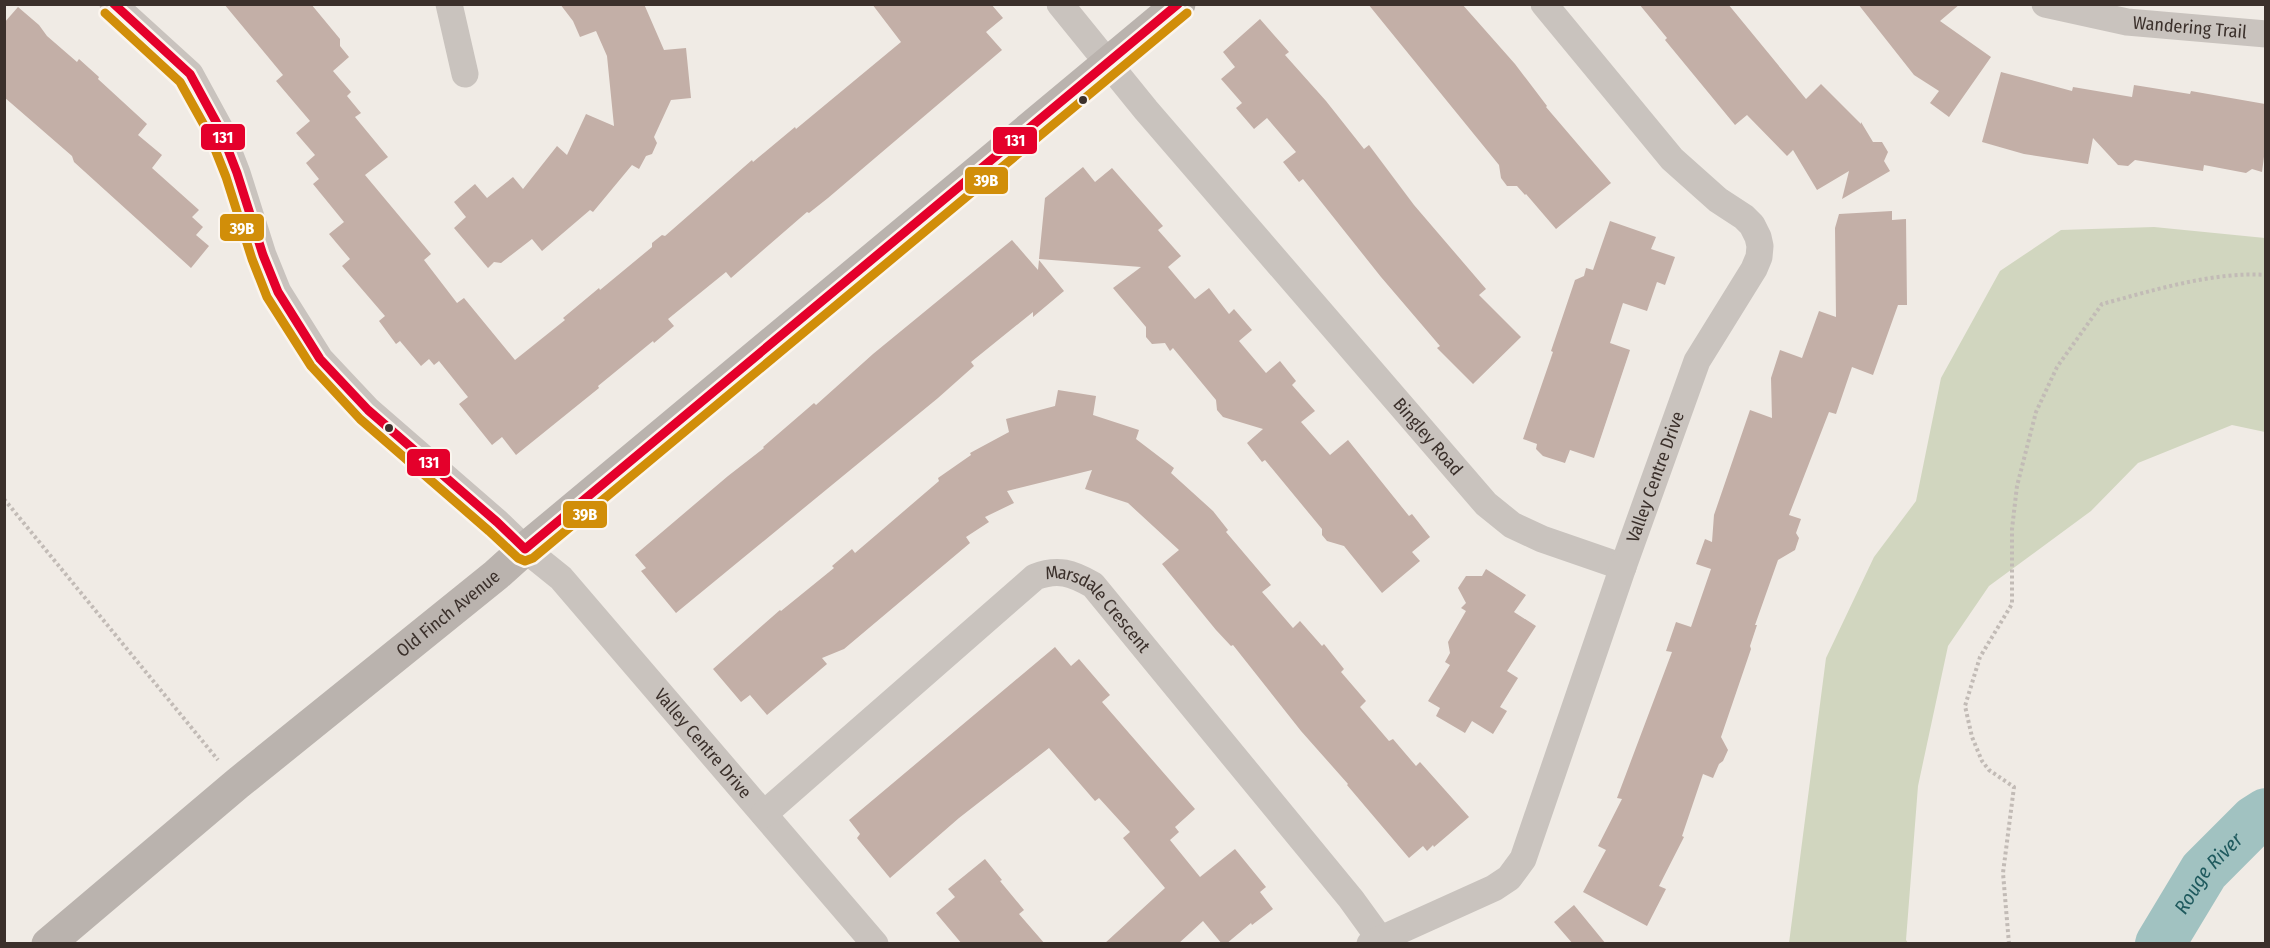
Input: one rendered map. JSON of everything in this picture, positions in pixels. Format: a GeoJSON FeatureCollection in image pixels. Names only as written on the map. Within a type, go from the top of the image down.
{"type":"FeatureCollection","features":[{"type":"Feature","properties":{"kind":"street","name":"Valley Centre Drive"},"geometry":{"type":"LineString","coordinates":[[113,4],[190,74],[220,129],[278,292],[320,359],[368,410],[570,587],[875,944]]}},
{"type":"Feature","properties":{"kind":"street"},"geometry":{"type":"LineString","coordinates":[[449,4],[465,74]]}},
{"type":"Feature","properties":{"kind":"street","name":"Bingley Road"},"geometry":{"type":"LineString","coordinates":[[1060,4],[1486,504],[1512,525],[1542,540],[1623,567]]}},
{"type":"Feature","properties":{"kind":"street","name":"Old Finch Avenue"},"geometry":{"type":"LineString","coordinates":[[48,944],[237,784],[496,575],[1179,4]]}},
{"type":"Feature","properties":{"kind":"street","name":"Valley Centre Drive"},"geometry":{"type":"LineString","coordinates":[[1375,941],[1494,888],[1509,878],[1523,859],[1623,567],[1697,361],[1723,316],[1755,270],[1759,257],[1760,246],[1752,225],[1718,200],[1672,159],[1544,4]]}},
{"type":"Feature","properties":{"kind":"street","name":"Wandering Trail"},"geometry":{"type":"LineString","coordinates":[[2045,4],[2127,22],[2265,34]]}},
{"type":"Feature","properties":{"kind":"street","name":"Marsdale Crescent"},"geometry":{"type":"LineString","coordinates":[[764,814],[1035,577],[1055,571],[1066,572],[1093,585],[1351,899],[1375,941]]}},
{"type":"Feature","properties":{"kind":"path"},"geometry":{"type":"LineString","coordinates":[[2009,944],[2002,873],[2014,787],[1989,770],[1982,761],[1972,737],[1965,706],[1980,657],[2013,604],[2012,529],[2017,486],[2036,412],[2057,367],[2102,304],[2184,283],[2253,274],[2265,275]]}},
{"type":"Feature","properties":{"kind":"path"},"geometry":{"type":"LineString","coordinates":[[4,500],[237,784]]}},
{"type":"Feature","properties":{"kind":"green space"},"geometry":{"type":"Polygon","coordinates":[[[2154,227],[2265,238],[2265,432],[2232,425],[2138,463],[2091,511],[1989,586],[1948,646],[1918,786],[1906,940],[1908,943],[1789,943],[1826,658],[1874,557],[1916,501],[1941,378],[2000,271],[2061,230],[2154,227]]]}},
{"type":"Feature","properties":{"kind":"building"},"geometry":{"type":"Polygon","coordinates":[[[224,4],[311,4],[340,39],[340,46],[349,57],[333,71],[351,92],[347,96],[361,113],[355,117],[388,157],[365,175],[431,254],[424,260],[457,303],[464,298],[515,360],[565,320],[563,318],[599,288],[600,290],[652,247],[652,243],[662,235],[665,236],[752,160],[753,162],[795,127],[796,129],[901,42],[872,4],[991,4],[1003,18],[986,32],[1002,50],[731,278],[726,272],[668,319],[674,326],[516,455],[502,437],[492,445],[459,404],[468,397],[439,361],[434,365],[429,359],[421,366],[400,341],[396,344],[379,321],[385,316],[342,266],[350,259],[329,234],[344,222],[313,184],[319,179],[306,163],[315,155],[296,133],[310,121],[276,81],[283,75],[224,4]]]}},
{"type":"Feature","properties":{"kind":"building"},"geometry":{"type":"Polygon","coordinates":[[[560,4],[644,4],[664,50],[686,48],[691,98],[671,100],[654,137],[657,143],[652,154],[646,156],[639,169],[632,165],[593,212],[590,210],[542,251],[532,239],[501,263],[494,262],[488,268],[454,228],[466,217],[454,202],[475,184],[487,198],[513,177],[523,189],[557,146],[567,155],[586,114],[614,126],[607,56],[596,31],[580,37],[573,21],[560,4]]]}},
{"type":"Feature","properties":{"kind":"building"},"geometry":{"type":"Polygon","coordinates":[[[1368,4],[1462,4],[1515,64],[1546,107],[1611,183],[1556,229],[1517,186],[1507,186],[1501,178],[1499,165],[1368,4]]]}},
{"type":"Feature","properties":{"kind":"building"},"geometry":{"type":"Polygon","coordinates":[[[1639,4],[1728,4],[1806,99],[1821,84],[1861,124],[1861,122],[1873,142],[1882,142],[1888,152],[1884,161],[1890,171],[1842,199],[1849,171],[1817,190],[1793,150],[1787,156],[1747,115],[1735,125],[1665,40],[1667,38],[1639,4]]]}},
{"type":"Feature","properties":{"kind":"building"},"geometry":{"type":"Polygon","coordinates":[[[1858,4],[1960,4],[1940,21],[1991,57],[1949,117],[1930,103],[1939,91],[1914,75],[1858,4]]]}},
{"type":"Feature","properties":{"kind":"building"},"geometry":{"type":"Polygon","coordinates":[[[18,7],[77,62],[79,59],[99,77],[98,79],[147,124],[138,135],[162,155],[152,168],[199,210],[192,217],[203,227],[196,235],[209,246],[191,268],[74,162],[72,156],[4,97],[4,23],[18,7]]]}},
{"type":"Feature","properties":{"kind":"building"},"geometry":{"type":"Polygon","coordinates":[[[1260,19],[1289,52],[1285,55],[1364,149],[1369,145],[1414,205],[1486,289],[1479,295],[1521,337],[1473,384],[1437,348],[1440,346],[1381,277],[1303,179],[1299,182],[1283,162],[1296,152],[1267,118],[1254,129],[1236,108],[1242,103],[1221,79],[1235,67],[1223,52],[1260,19]]]}},
{"type":"Feature","properties":{"kind":"building"},"geometry":{"type":"Polygon","coordinates":[[[2001,72],[2072,91],[2073,87],[2132,97],[2134,85],[2190,94],[2191,91],[2265,104],[2265,149],[2262,172],[2252,169],[2246,173],[2204,165],[2203,171],[2135,160],[2128,166],[2118,165],[2093,138],[2088,164],[2024,154],[1982,142],[2001,72]]]}},
{"type":"Feature","properties":{"kind":"building"},"geometry":{"type":"Polygon","coordinates":[[[1083,167],[1095,182],[1112,168],[1163,226],[1158,230],[1181,256],[1168,267],[1195,299],[1209,288],[1229,314],[1234,309],[1252,330],[1239,341],[1266,373],[1280,361],[1296,381],[1292,385],[1315,411],[1301,422],[1330,455],[1348,440],[1409,516],[1412,514],[1430,537],[1412,552],[1420,561],[1382,593],[1344,546],[1327,541],[1322,535],[1322,529],[1265,460],[1262,462],[1247,443],[1263,429],[1223,417],[1217,410],[1216,400],[1173,348],[1170,351],[1165,343],[1152,344],[1146,337],[1146,327],[1113,288],[1141,267],[1039,259],[1045,198],[1083,167]]]}},
{"type":"Feature","properties":{"kind":"building"},"geometry":{"type":"Polygon","coordinates":[[[1892,211],[1892,220],[1906,219],[1907,305],[1898,305],[1873,375],[1852,367],[1836,414],[1829,412],[1789,515],[1801,519],[1796,533],[1799,538],[1795,550],[1778,560],[1755,625],[1757,625],[1751,649],[1721,737],[1728,750],[1713,778],[1703,774],[1682,836],[1684,837],[1659,886],[1666,889],[1647,926],[1583,892],[1606,850],[1598,846],[1622,799],[1617,798],[1672,652],[1666,651],[1676,622],[1691,627],[1711,569],[1696,564],[1705,539],[1712,542],[1714,515],[1750,410],[1772,418],[1771,378],[1780,350],[1802,358],[1819,311],[1836,317],[1835,228],[1839,214],[1892,211]]]}},
{"type":"Feature","properties":{"kind":"building"},"geometry":{"type":"Polygon","coordinates":[[[1610,221],[1656,237],[1651,249],[1675,257],[1665,285],[1657,282],[1647,311],[1623,303],[1610,343],[1630,350],[1594,458],[1570,450],[1565,463],[1543,456],[1536,449],[1537,444],[1523,439],[1575,280],[1584,276],[1586,268],[1593,270],[1610,221]]]}},
{"type":"Feature","properties":{"kind":"building"},"geometry":{"type":"Polygon","coordinates":[[[1012,240],[1038,270],[1039,260],[1064,291],[1033,317],[1033,312],[971,362],[974,366],[938,398],[676,613],[641,571],[646,568],[635,555],[764,448],[814,403],[816,405],[873,354],[1012,240]]]}},
{"type":"Feature","properties":{"kind":"building"},"geometry":{"type":"Polygon","coordinates":[[[1058,390],[1096,396],[1093,415],[1139,430],[1136,439],[1174,468],[1171,473],[1213,511],[1228,530],[1226,532],[1271,585],[1262,592],[1293,628],[1300,621],[1322,646],[1324,644],[1344,669],[1341,672],[1366,701],[1360,707],[1389,741],[1393,739],[1416,766],[1420,762],[1469,817],[1434,847],[1433,845],[1427,851],[1423,846],[1409,858],[1301,731],[1233,645],[1231,646],[1216,630],[1162,564],[1179,550],[1128,503],[1085,489],[1092,470],[1007,491],[1014,503],[985,517],[989,522],[966,537],[970,543],[844,649],[822,658],[827,664],[767,715],[750,695],[741,702],[713,669],[780,610],[834,568],[832,566],[852,549],[855,553],[939,481],[938,478],[971,455],[970,453],[1009,432],[1006,419],[1055,406],[1058,390]]]}},
{"type":"Feature","properties":{"kind":"building"},"geometry":{"type":"Polygon","coordinates":[[[1486,569],[1526,595],[1514,612],[1536,626],[1507,671],[1518,678],[1500,707],[1507,711],[1493,734],[1472,721],[1465,733],[1436,716],[1440,708],[1428,701],[1450,665],[1445,662],[1450,653],[1448,642],[1466,611],[1461,608],[1466,603],[1458,588],[1466,576],[1482,576],[1486,569]]]}},
{"type":"Feature","properties":{"kind":"building"},"geometry":{"type":"Polygon","coordinates":[[[1055,647],[1071,666],[1079,659],[1110,695],[1102,702],[1195,809],[1175,827],[1179,832],[1170,840],[1200,877],[1235,849],[1266,887],[1260,892],[1273,909],[1252,925],[1251,923],[1226,944],[1222,944],[1203,921],[1178,944],[1104,944],[1165,888],[1123,838],[1130,832],[1099,798],[1095,801],[1049,748],[959,818],[890,878],[857,838],[860,834],[849,820],[1055,647]]]}},
{"type":"Feature","properties":{"kind":"building"},"geometry":{"type":"Polygon","coordinates":[[[985,859],[1024,910],[1019,914],[1045,944],[962,944],[936,913],[955,897],[948,889],[985,859]]]}},
{"type":"Feature","properties":{"kind":"building"},"geometry":{"type":"Polygon","coordinates":[[[1574,905],[1606,944],[1573,944],[1554,922],[1574,905]]]}},
{"type":"Feature","properties":{"kind":"waterway","name":"Rouge River"},"geometry":{"type":"LineString","coordinates":[[2160,944],[2204,871],[2255,820],[2266,813]]}},
{"type":"Feature","properties":{"kind":"transit line","name":"131"},"geometry":{"type":"LineString","coordinates":[[114,4],[190,74],[220,129],[278,292],[320,359],[368,410],[525,549]]}},
{"type":"Feature","properties":{"kind":"transit line","name":"131"},"geometry":{"type":"LineString","coordinates":[[525,549],[1178,4]]}},
{"type":"Feature","properties":{"kind":"transit line","name":"39B"},"geometry":{"type":"LineString","coordinates":[[105,13],[180,82],[209,134],[267,297],[311,366],[360,419],[518,558],[525,561],[533,558],[1187,13]]}}]}
